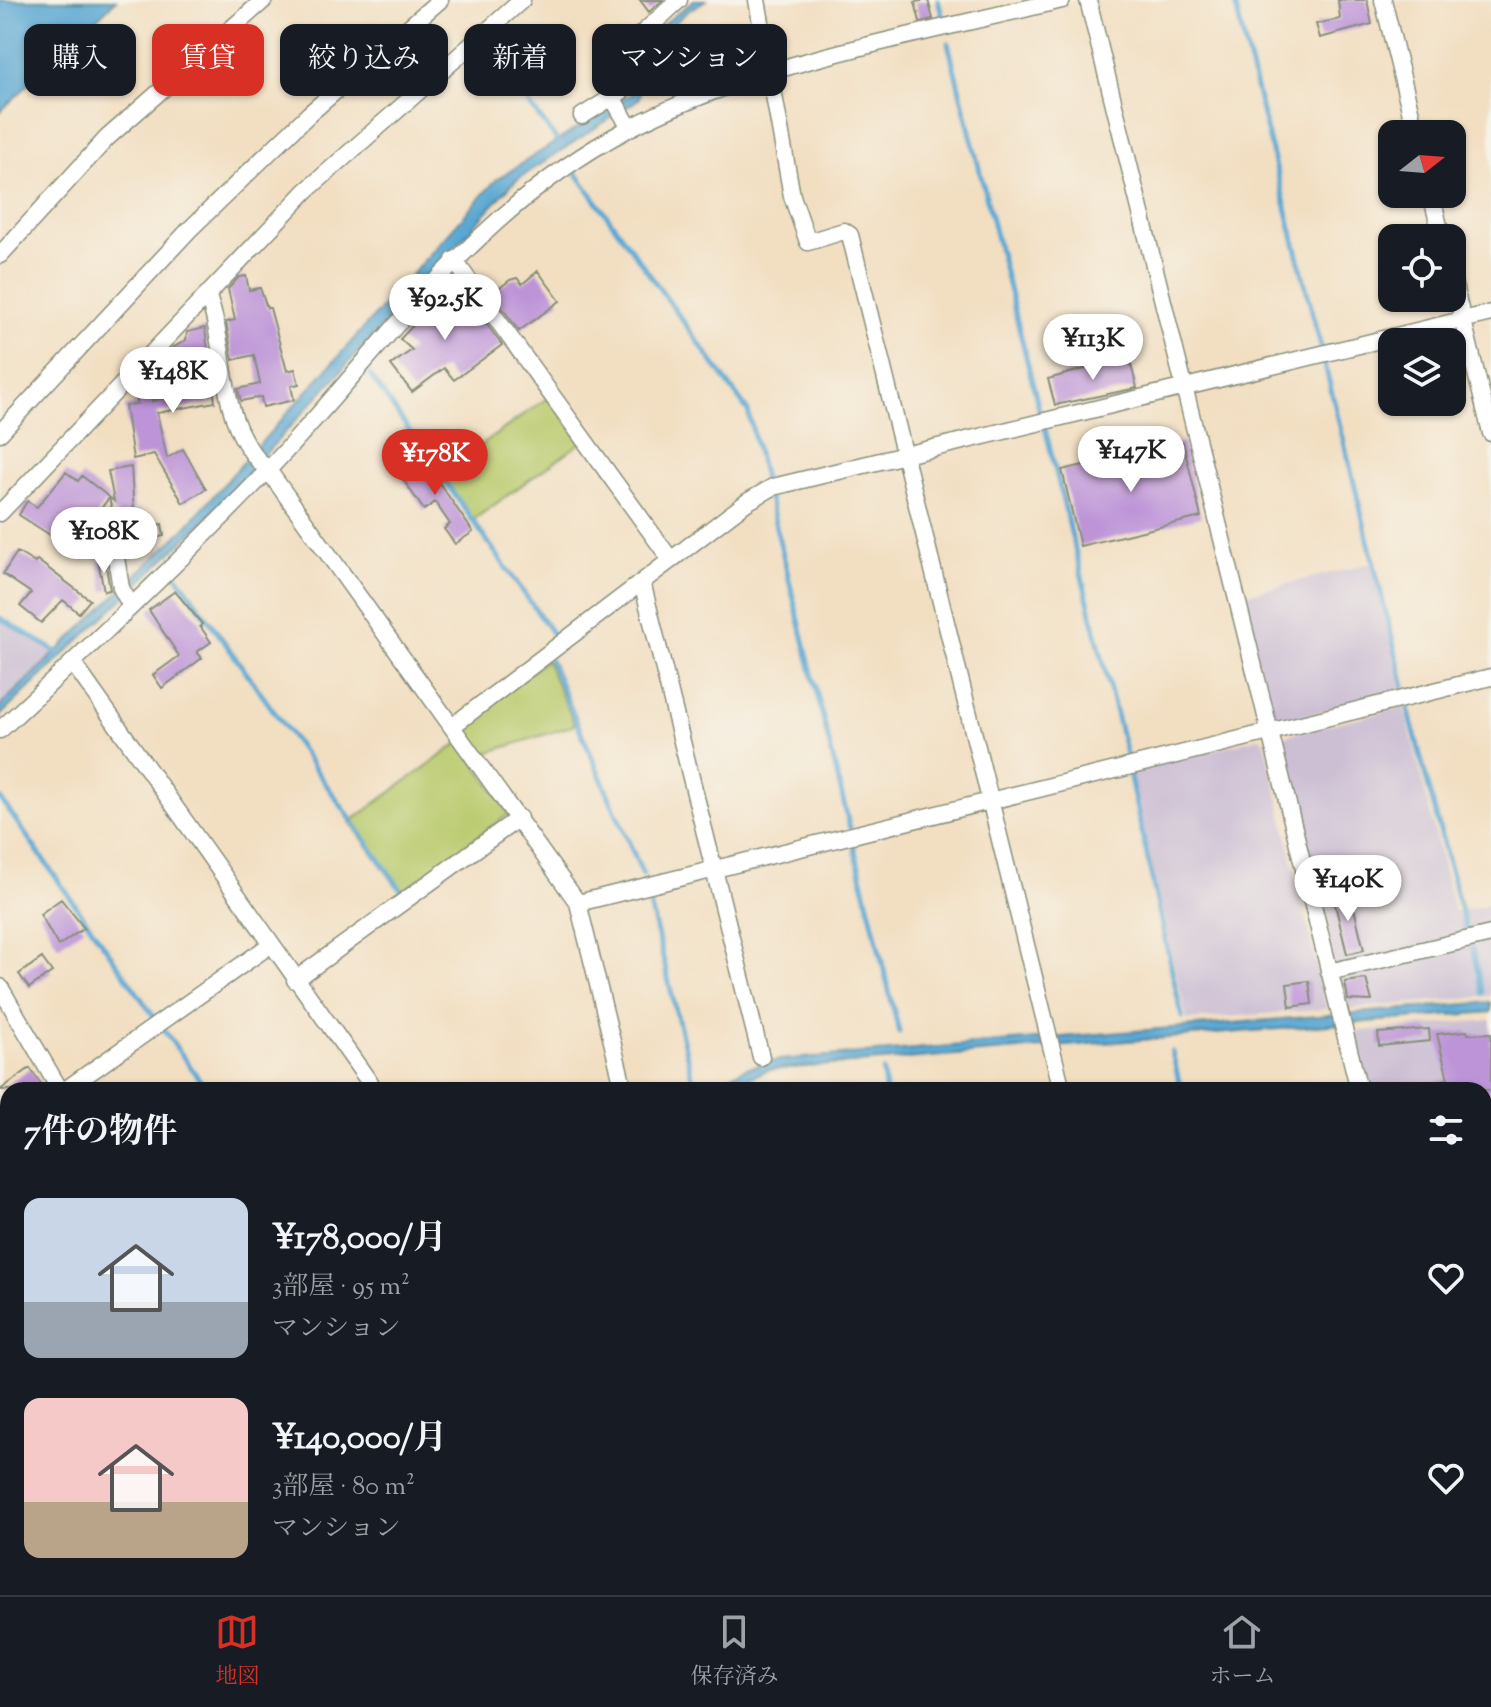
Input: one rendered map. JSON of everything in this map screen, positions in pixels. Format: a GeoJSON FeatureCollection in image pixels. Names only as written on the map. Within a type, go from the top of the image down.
{"type":"FeatureCollection","features":[{"type":"Feature","properties":{"kind":"street"},"geometry":{"type":"LineString","coordinates":[[0,255],[107,138],[264,0]]}},
{"type":"Feature","properties":{"kind":"street"},"geometry":{"type":"LineString","coordinates":[[0,433],[189,230],[308,115],[440,0]]}},
{"type":"Feature","properties":{"kind":"street"},"geometry":{"type":"LineString","coordinates":[[0,513],[306,191],[522,0]]}},
{"type":"Feature","properties":{"kind":"street"},"geometry":{"type":"LineString","coordinates":[[0,730],[73,663],[126,597],[268,470],[454,260],[514,203],[570,163],[620,111],[635,40],[679,0]]}},
{"type":"Feature","properties":{"kind":"street"},"geometry":{"type":"LineString","coordinates":[[757,0],[761,24]]}},
{"type":"Feature","properties":{"kind":"street"},"geometry":{"type":"LineString","coordinates":[[787,69],[1062,0]]}},
{"type":"Feature","properties":{"kind":"street"},"geometry":{"type":"LineString","coordinates":[[1088,0],[1357,1082]]}},
{"type":"Feature","properties":{"kind":"street"},"geometry":{"type":"LineString","coordinates":[[1383,0],[1413,120]]}},
{"type":"Feature","properties":{"kind":"street"},"geometry":{"type":"LineString","coordinates":[[582,116],[702,96]]}},
{"type":"Feature","properties":{"kind":"street"},"geometry":{"type":"LineString","coordinates":[[773,96],[792,196],[808,242],[844,231],[850,235],[1060,1082]]}},
{"type":"Feature","properties":{"kind":"street"},"geometry":{"type":"LineString","coordinates":[[454,260],[671,560]]}},
{"type":"Feature","properties":{"kind":"street"},"geometry":{"type":"LineString","coordinates":[[207,294],[228,399],[247,451],[268,470],[454,725],[578,903],[622,1082]]}},
{"type":"Feature","properties":{"kind":"street"},"geometry":{"type":"LineString","coordinates":[[1461,312],[1491,433]]}},
{"type":"Feature","properties":{"kind":"street"},"geometry":{"type":"LineString","coordinates":[[454,725],[761,491],[1491,313]]}},
{"type":"Feature","properties":{"kind":"street"},"geometry":{"type":"LineString","coordinates":[[110,521],[126,597]]}},
{"type":"Feature","properties":{"kind":"street"},"geometry":{"type":"LineString","coordinates":[[642,582],[761,1057]]}},
{"type":"Feature","properties":{"kind":"street"},"geometry":{"type":"LineString","coordinates":[[73,663],[369,1082]]}},
{"type":"Feature","properties":{"kind":"street"},"geometry":{"type":"LineString","coordinates":[[578,903],[1491,677]]}},
{"type":"Feature","properties":{"kind":"street"},"geometry":{"type":"LineString","coordinates":[[295,980],[519,818]]}},
{"type":"Feature","properties":{"kind":"street"},"geometry":{"type":"LineString","coordinates":[[1329,972],[1491,934]]}},
{"type":"Feature","properties":{"kind":"street"},"geometry":{"type":"LineString","coordinates":[[73,1082],[270,945]]}},
{"type":"Feature","properties":{"kind":"street"},"geometry":{"type":"LineString","coordinates":[[0,987],[57,1082]]}},
{"type":"Feature","properties":{"kind":"shaded area"},"geometry":{"type":"Polygon","coordinates":[[[1371,563],[1402,690],[1282,722],[1270,715],[1242,595],[1371,563]]]}},
{"type":"Feature","properties":{"kind":"shaded area"},"geometry":{"type":"Polygon","coordinates":[[[0,618],[57,652],[0,706],[0,618]]]}},
{"type":"Feature","properties":{"kind":"shaded area"},"geometry":{"type":"Polygon","coordinates":[[[1404,707],[1454,912],[1491,904],[1491,996],[1344,1009],[1279,742],[1283,736],[1404,707]]]}},
{"type":"Feature","properties":{"kind":"shaded area"},"geometry":{"type":"Polygon","coordinates":[[[1259,738],[1265,741],[1327,1009],[1187,1020],[1130,771],[1259,738]]]}},
{"type":"Feature","properties":{"kind":"shaded area"},"geometry":{"type":"Polygon","coordinates":[[[1491,1020],[1491,1082],[1362,1082],[1349,1032],[1491,1020]]]}},
{"type":"Feature","properties":{"kind":"green space"},"geometry":{"type":"Polygon","coordinates":[[[549,397],[582,442],[473,520],[440,474],[549,397]]]}},
{"type":"Feature","properties":{"kind":"green space"},"geometry":{"type":"Polygon","coordinates":[[[546,660],[575,725],[480,755],[461,726],[546,660]]]}},
{"type":"Feature","properties":{"kind":"green space"},"geometry":{"type":"Polygon","coordinates":[[[460,742],[510,813],[401,892],[350,822],[460,742]]]}},
{"type":"Feature","properties":{"kind":"water"},"geometry":{"type":"Polygon","coordinates":[[[0,0],[116,0],[91,24],[24,24],[24,89],[0,112],[0,0]]]}},
{"type":"Feature","properties":{"kind":"water"},"geometry":{"type":"Polygon","coordinates":[[[694,0],[706,0],[673,24],[664,24],[694,0]]]}},
{"type":"Feature","properties":{"kind":"water"},"geometry":{"type":"Polygon","coordinates":[[[627,96],[639,96],[514,182],[203,522],[0,716],[0,706],[181,532],[496,180],[627,96]]]}},
{"type":"Feature","properties":{"kind":"water"},"geometry":{"type":"Polygon","coordinates":[[[1491,1002],[1491,1012],[768,1070],[740,1082],[717,1082],[746,1068],[779,1060],[1491,1002]]]}},
{"type":"Feature","properties":{"kind":"building"},"geometry":{"type":"Polygon","coordinates":[[[640,0],[663,0],[649,12],[640,0]]]}},
{"type":"Feature","properties":{"kind":"building"},"geometry":{"type":"Polygon","coordinates":[[[928,0],[933,19],[920,22],[915,2],[928,0]]]}},
{"type":"Feature","properties":{"kind":"building"},"geometry":{"type":"Polygon","coordinates":[[[1338,0],[1367,0],[1372,24],[1320,38],[1316,24],[1340,19],[1338,0]]]}},
{"type":"Feature","properties":{"kind":"building"},"geometry":{"type":"Polygon","coordinates":[[[538,271],[560,301],[519,331],[492,294],[510,280],[517,278],[522,284],[538,271]]]}},
{"type":"Feature","properties":{"kind":"building"},"geometry":{"type":"Polygon","coordinates":[[[246,276],[249,290],[260,288],[267,308],[270,308],[287,371],[295,369],[299,384],[291,386],[294,400],[263,407],[261,397],[241,401],[238,389],[260,384],[254,355],[233,360],[226,322],[235,320],[228,289],[239,277],[246,276]]]}},
{"type":"Feature","properties":{"kind":"building"},"geometry":{"type":"Polygon","coordinates":[[[448,289],[470,310],[474,307],[502,345],[454,380],[444,368],[412,392],[391,365],[412,350],[400,339],[448,289]]]}},
{"type":"Feature","properties":{"kind":"building"},"geometry":{"type":"Polygon","coordinates":[[[205,328],[215,402],[157,413],[167,458],[183,449],[206,489],[183,503],[154,454],[133,459],[125,406],[137,404],[136,386],[148,383],[152,401],[189,392],[185,360],[174,362],[171,349],[186,340],[187,332],[205,328]]]}},
{"type":"Feature","properties":{"kind":"building"},"geometry":{"type":"Polygon","coordinates":[[[1129,357],[1137,388],[1055,405],[1048,379],[1129,357]]]}},
{"type":"Feature","properties":{"kind":"building"},"geometry":{"type":"Polygon","coordinates":[[[1183,442],[1201,517],[1080,546],[1062,470],[1183,442]]]}},
{"type":"Feature","properties":{"kind":"building"},"geometry":{"type":"Polygon","coordinates":[[[421,456],[473,532],[455,544],[444,529],[450,524],[435,502],[424,510],[398,472],[421,456]]]}},
{"type":"Feature","properties":{"kind":"building"},"geometry":{"type":"Polygon","coordinates":[[[131,467],[134,513],[140,511],[144,527],[162,524],[164,536],[125,544],[121,518],[112,510],[109,498],[75,542],[69,537],[64,544],[19,515],[27,501],[37,507],[66,472],[78,481],[82,476],[114,501],[108,471],[131,467]]]}},
{"type":"Feature","properties":{"kind":"building"},"geometry":{"type":"Polygon","coordinates":[[[17,552],[35,563],[37,560],[90,600],[79,613],[63,600],[41,623],[20,606],[31,593],[3,574],[17,552]]]}},
{"type":"Feature","properties":{"kind":"building"},"geometry":{"type":"Polygon","coordinates":[[[105,560],[110,590],[104,591],[98,561],[105,560]]]}},
{"type":"Feature","properties":{"kind":"building"},"geometry":{"type":"Polygon","coordinates":[[[175,591],[202,624],[200,626],[211,642],[197,652],[202,658],[162,688],[153,675],[179,656],[149,610],[175,591]]]}},
{"type":"Feature","properties":{"kind":"building"},"geometry":{"type":"Polygon","coordinates":[[[1350,892],[1364,950],[1347,954],[1333,896],[1350,892]]]}},
{"type":"Feature","properties":{"kind":"building"},"geometry":{"type":"Polygon","coordinates":[[[61,899],[84,928],[58,946],[40,914],[61,899]]]}},
{"type":"Feature","properties":{"kind":"building"},"geometry":{"type":"Polygon","coordinates":[[[42,958],[52,972],[29,988],[19,974],[42,958]]]}},
{"type":"Feature","properties":{"kind":"building"},"geometry":{"type":"Polygon","coordinates":[[[1366,979],[1372,1001],[1348,1000],[1345,982],[1366,979]]]}},
{"type":"Feature","properties":{"kind":"building"},"geometry":{"type":"Polygon","coordinates":[[[1309,981],[1312,1004],[1290,1007],[1287,984],[1309,981]]]}},
{"type":"Feature","properties":{"kind":"building"},"geometry":{"type":"Polygon","coordinates":[[[1429,1029],[1430,1041],[1379,1046],[1378,1033],[1429,1029]]]}},
{"type":"Feature","properties":{"kind":"building"},"geometry":{"type":"Polygon","coordinates":[[[1467,1031],[1468,1034],[1491,1033],[1491,1082],[1435,1082],[1448,1079],[1437,1034],[1467,1031]]]}},
{"type":"Feature","properties":{"kind":"building"},"geometry":{"type":"Polygon","coordinates":[[[30,1068],[40,1082],[11,1082],[30,1068]]]}},
{"type":"Feature","properties":{"kind":"waterway"},"geometry":{"type":"LineString","coordinates":[[938,0],[944,22]]}},
{"type":"Feature","properties":{"kind":"waterway"},"geometry":{"type":"LineString","coordinates":[[1234,0],[1321,347]]}},
{"type":"Feature","properties":{"kind":"waterway"},"geometry":{"type":"LineString","coordinates":[[948,43],[1041,417]]}},
{"type":"Feature","properties":{"kind":"waterway"},"geometry":{"type":"LineString","coordinates":[[523,96],[559,143]]}},
{"type":"Feature","properties":{"kind":"waterway"},"geometry":{"type":"LineString","coordinates":[[577,174],[748,411],[765,483]]}},
{"type":"Feature","properties":{"kind":"waterway"},"geometry":{"type":"LineString","coordinates":[[1324,361],[1404,686]]}},
{"type":"Feature","properties":{"kind":"waterway"},"geometry":{"type":"LineString","coordinates":[[370,375],[555,637]]}},
{"type":"Feature","properties":{"kind":"waterway"},"geometry":{"type":"LineString","coordinates":[[1045,428],[1128,762]]}},
{"type":"Feature","properties":{"kind":"waterway"},"geometry":{"type":"LineString","coordinates":[[768,494],[850,828]]}},
{"type":"Feature","properties":{"kind":"waterway"},"geometry":{"type":"LineString","coordinates":[[178,577],[405,895]]}},
{"type":"Feature","properties":{"kind":"waterway"},"geometry":{"type":"LineString","coordinates":[[0,618],[57,652]]}},
{"type":"Feature","properties":{"kind":"waterway"},"geometry":{"type":"LineString","coordinates":[[550,660],[643,875]]}},
{"type":"Feature","properties":{"kind":"waterway"},"geometry":{"type":"LineString","coordinates":[[1408,708],[1466,930]]}},
{"type":"Feature","properties":{"kind":"waterway"},"geometry":{"type":"LineString","coordinates":[[1129,773],[1182,1017]]}},
{"type":"Feature","properties":{"kind":"waterway"},"geometry":{"type":"LineString","coordinates":[[0,798],[155,1018]]}},
{"type":"Feature","properties":{"kind":"waterway"},"geometry":{"type":"LineString","coordinates":[[853,842],[899,1032]]}},
{"type":"Feature","properties":{"kind":"waterway"},"geometry":{"type":"LineString","coordinates":[[647,892],[692,1077]]}},
{"type":"Feature","properties":{"kind":"waterway"},"geometry":{"type":"LineString","coordinates":[[1472,948],[1483,993]]}},
{"type":"Feature","properties":{"kind":"waterway"},"geometry":{"type":"LineString","coordinates":[[161,1026],[201,1082]]}},
{"type":"Feature","properties":{"kind":"waterway"},"geometry":{"type":"LineString","coordinates":[[1172,1052],[1179,1082]]}},
{"type":"Feature","properties":{"kind":"waterway"},"geometry":{"type":"LineString","coordinates":[[883,1071],[884,1082]]}}]}
